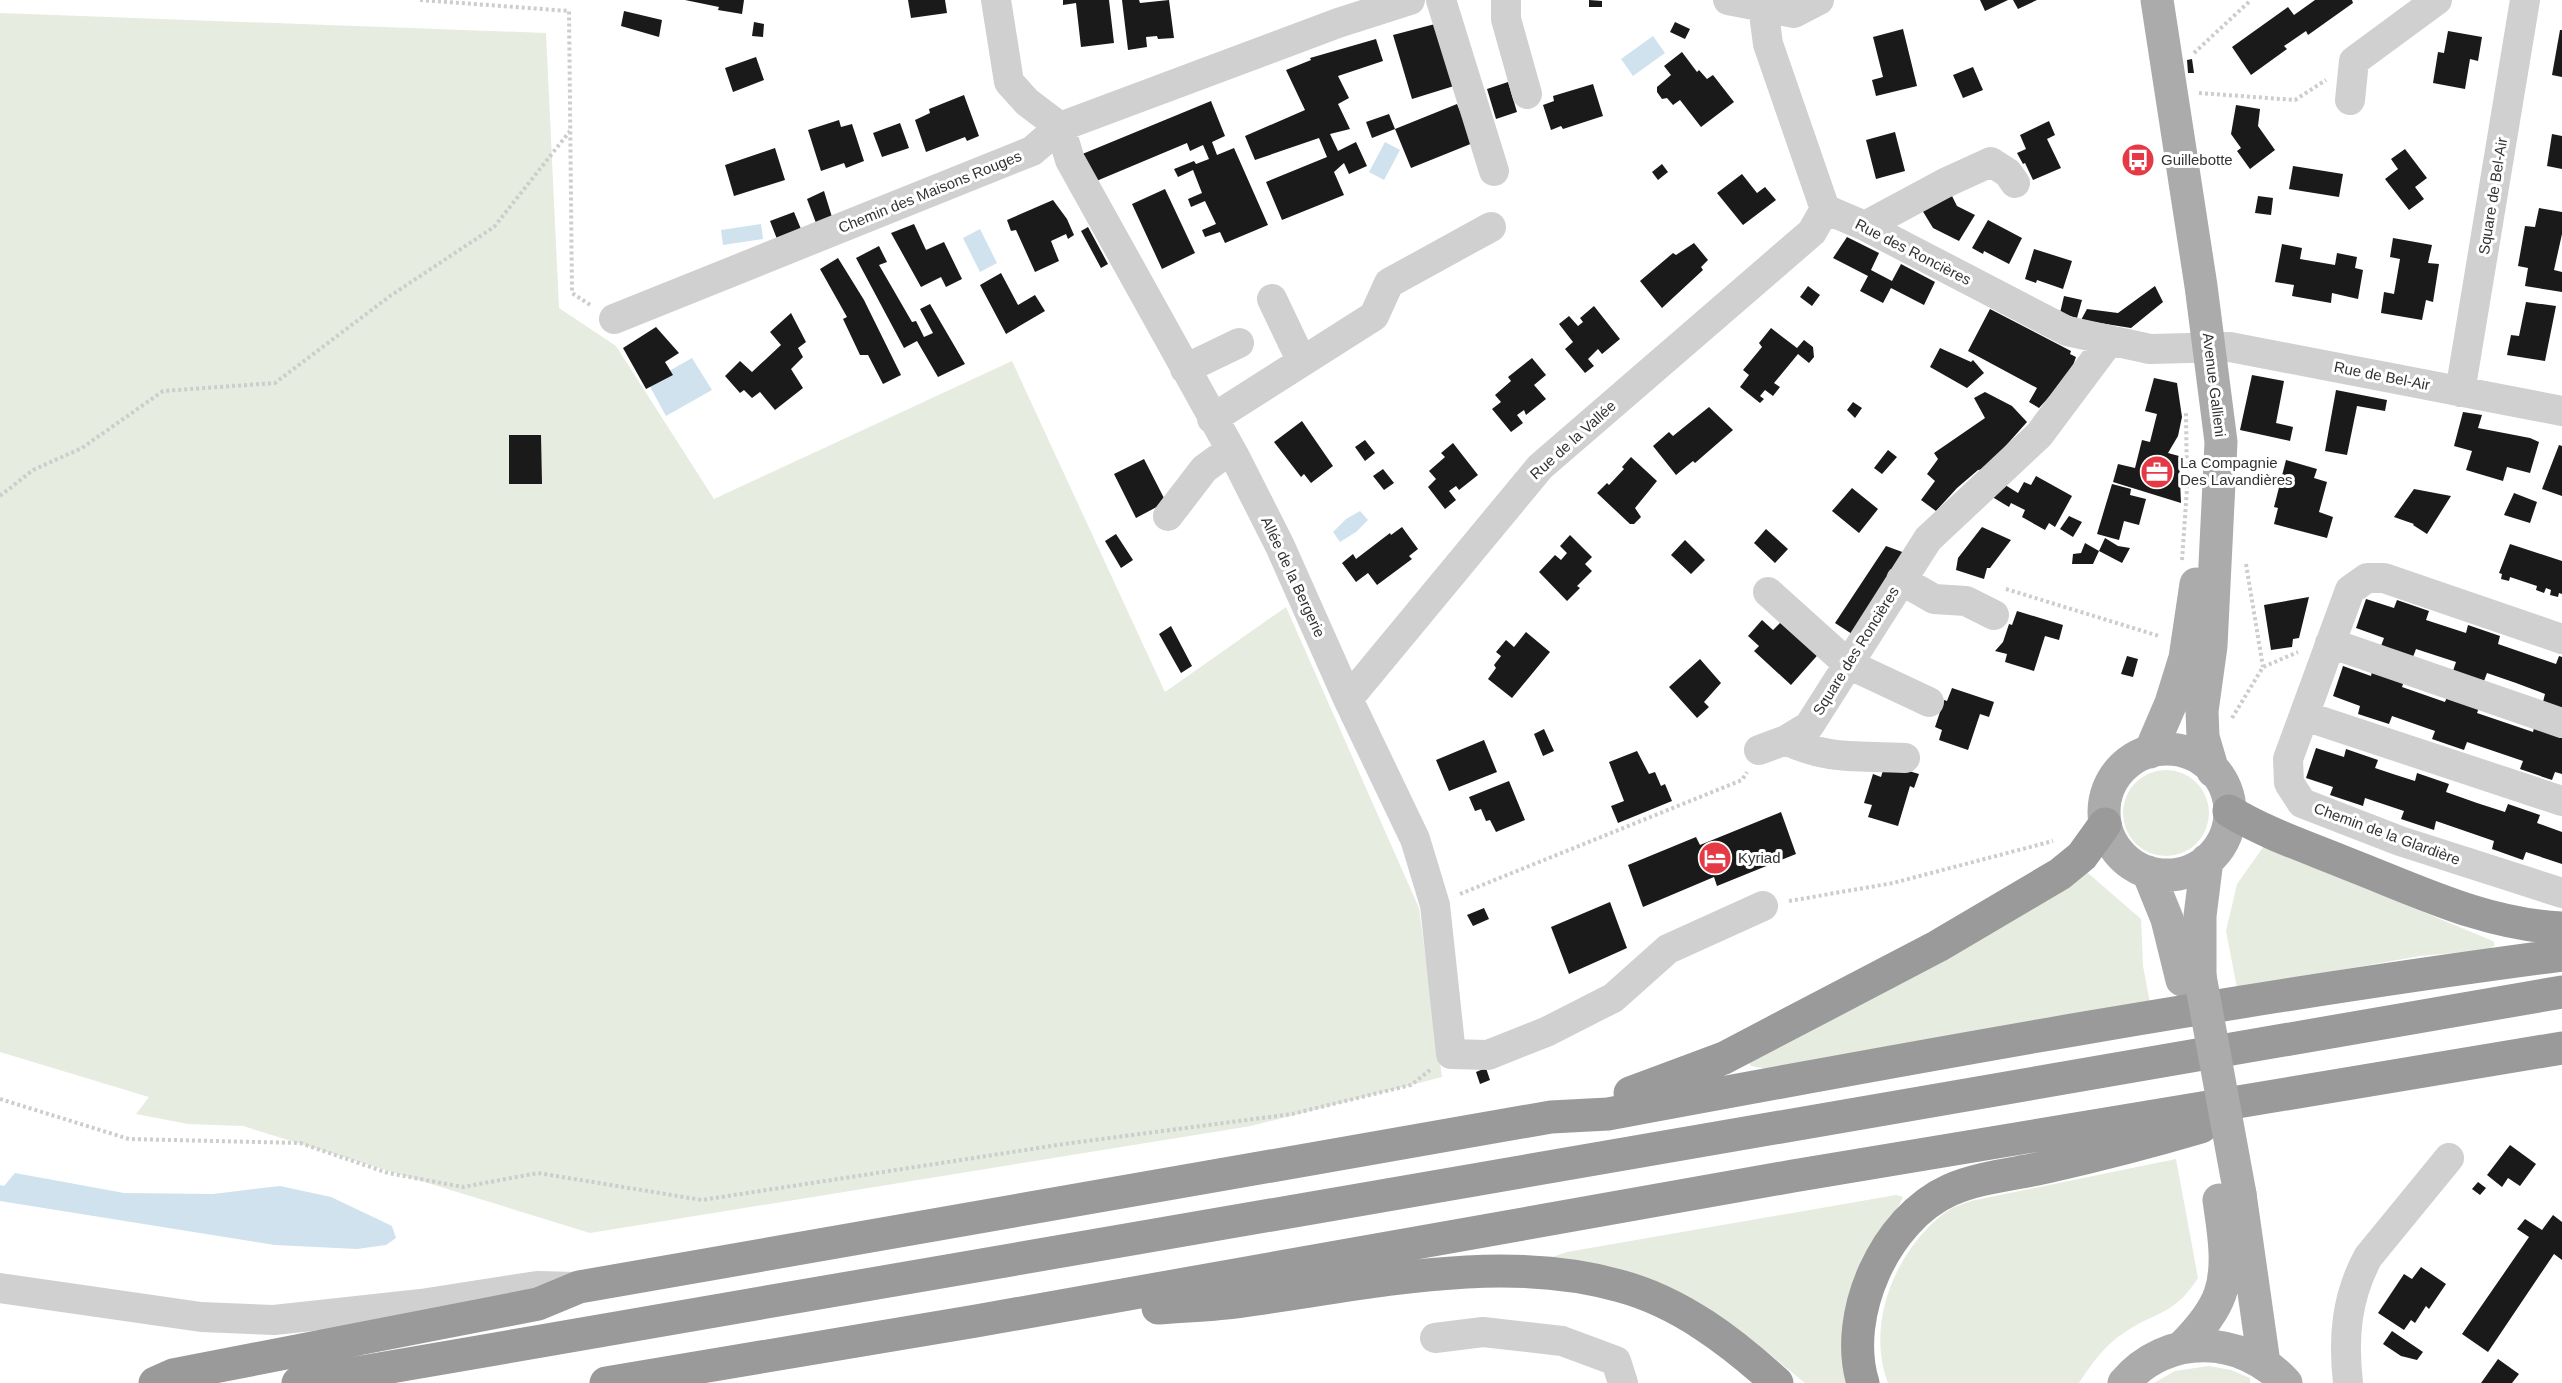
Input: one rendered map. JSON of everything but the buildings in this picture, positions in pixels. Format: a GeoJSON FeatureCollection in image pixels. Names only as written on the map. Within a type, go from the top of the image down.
{"type":"FeatureCollection","features":[{"type":"Feature","properties":{"kind":"highway"},"geometry":{"type":"LineString","coordinates":[[2229,811],[2260,828],[2433,898],[2492,919],[2562,928]]}},
{"type":"Feature","properties":{"kind":"highway"},"geometry":{"type":"LineString","coordinates":[[1551,1117],[1608,1098],[1645,1089],[1724,1058],[1938,946],[2060,874],[2082,856],[2105,824]]}},
{"type":"Feature","properties":{"kind":"highway"},"geometry":{"type":"LineString","coordinates":[[155,1383],[184,1372],[538,1304],[579,1287],[1551,1117],[1608,1114],[2128,1020],[2383,979],[2562,956]]}},
{"type":"Feature","properties":{"kind":"highway"},"geometry":{"type":"LineString","coordinates":[[298,1383],[2562,992]]}},
{"type":"Feature","properties":{"kind":"highway"},"geometry":{"type":"LineString","coordinates":[[606,1383],[976,1321],[1781,1178],[2328,1089],[2562,1048]]}},
{"type":"Feature","properties":{"kind":"highway"},"geometry":{"type":"LineString","coordinates":[[1863,1383],[1859,1345],[1861,1312],[1872,1273],[1895,1236],[1919,1210],[1950,1190],[2124,1150],[2328,1089]]}},
{"type":"Feature","properties":{"kind":"highway"},"geometry":{"type":"LineString","coordinates":[[976,1321],[1233,1302],[1384,1281],[1472,1272],[1548,1272],[1620,1286],[1672,1306],[1746,1354],[1777,1383]]}},
{"type":"Feature","properties":{"kind":"main road","name":"Avenue Gallieni"},"geometry":{"type":"LineString","coordinates":[[2137,0],[2221,442],[2211,646],[2202,711],[2203,736],[2213,771]]}},
{"type":"Feature","properties":{"kind":"main road","name":"Avenue Gallieni"},"geometry":{"type":"LineString","coordinates":[[2150,752],[2171,704],[2185,658],[2197,579],[2202,519],[2204,444],[2202,348],[2157,0]]}},
{"type":"Feature","properties":{"kind":"main road","name":"Avenue Gallieni"},"geometry":{"type":"LineString","coordinates":[[2105,824],[2110,840],[2132,865],[2163,875],[2179,874],[2193,869],[2206,860],[2224,838],[2229,811],[2223,785],[2213,771],[2202,760],[2188,753],[2165,750],[2150,752]]}},
{"type":"Feature","properties":{"kind":"main road"},"geometry":{"type":"LineString","coordinates":[[2105,824],[2104,807],[2111,783],[2128,763],[2150,752]]}},
{"type":"Feature","properties":{"kind":"main road"},"geometry":{"type":"LineString","coordinates":[[2191,978],[2206,860]]}},
{"type":"Feature","properties":{"kind":"main road"},"geometry":{"type":"LineString","coordinates":[[2148,872],[2191,978],[2230,1196],[2275,1373]]}},
{"type":"Feature","properties":{"kind":"main road"},"geometry":{"type":"LineString","coordinates":[[2182,1347],[2202,1326],[2220,1293],[2230,1196]]}},
{"type":"Feature","properties":{"kind":"main road"},"geometry":{"type":"LineString","coordinates":[[2124,1383],[2148,1361],[2182,1347],[2207,1345],[2231,1348],[2275,1373]]}},
{"type":"Feature","properties":{"kind":"street"},"geometry":{"type":"LineString","coordinates":[[996,0],[1009,81],[1027,102],[1060,127]]}},
{"type":"Feature","properties":{"kind":"street","name":"Chemin des Maisons Rouges"},"geometry":{"type":"LineString","coordinates":[[614,319],[1032,151],[1060,127],[1336,12],[1410,0]]}},
{"type":"Feature","properties":{"kind":"street"},"geometry":{"type":"LineString","coordinates":[[1441,0],[1494,171]]}},
{"type":"Feature","properties":{"kind":"street"},"geometry":{"type":"LineString","coordinates":[[1506,0],[1506,19],[1527,94]]}},
{"type":"Feature","properties":{"kind":"street"},"geometry":{"type":"LineString","coordinates":[[1728,0],[1766,3],[1794,13],[1819,0]]}},
{"type":"Feature","properties":{"kind":"street"},"geometry":{"type":"LineString","coordinates":[[2350,100],[2354,61],[2437,0]]}},
{"type":"Feature","properties":{"kind":"street","name":"Square de Bel-Air"},"geometry":{"type":"LineString","coordinates":[[2460,392],[2525,0]]}},
{"type":"Feature","properties":{"kind":"street"},"geometry":{"type":"LineString","coordinates":[[1766,3],[1768,44],[1824,208]]}},
{"type":"Feature","properties":{"kind":"street","name":"Allée de la Bergerie"},"geometry":{"type":"LineString","coordinates":[[1060,127],[1070,160],[1230,450],[1280,546],[1348,699],[1415,839],[1435,904],[1451,1054]]}},
{"type":"Feature","properties":{"kind":"street"},"geometry":{"type":"LineString","coordinates":[[1865,226],[1944,183],[1991,162],[2008,173],[2015,183]]}},
{"type":"Feature","properties":{"kind":"street","name":"Rue des Roncières"},"geometry":{"type":"LineString","coordinates":[[1824,208],[1865,226],[2067,331],[2150,349],[2202,348]]}},
{"type":"Feature","properties":{"kind":"street","name":"Rue de la Vallée"},"geometry":{"type":"LineString","coordinates":[[1348,699],[1539,467],[1812,232],[1824,208]]}},
{"type":"Feature","properties":{"kind":"street"},"geometry":{"type":"LineString","coordinates":[[1212,419],[1374,316],[1389,284],[1491,227]]}},
{"type":"Feature","properties":{"kind":"street"},"geometry":{"type":"LineString","coordinates":[[1272,299],[1302,362]]}},
{"type":"Feature","properties":{"kind":"street","name":"Square des Roncières"},"geometry":{"type":"LineString","coordinates":[[1772,745],[1809,726],[1928,539],[2039,435],[2110,340]]}},
{"type":"Feature","properties":{"kind":"street"},"geometry":{"type":"LineString","coordinates":[[1185,369],[1239,343]]}},
{"type":"Feature","properties":{"kind":"street","name":"Rue de Bel-Air"},"geometry":{"type":"LineString","coordinates":[[2202,348],[2241,348],[2562,411]]}},
{"type":"Feature","properties":{"kind":"street"},"geometry":{"type":"LineString","coordinates":[[1168,516],[1204,469],[1230,450]]}},
{"type":"Feature","properties":{"kind":"street","name":"Chemin de la Glardière"},"geometry":{"type":"LineString","coordinates":[[2562,639],[2384,578],[2367,578],[2350,590],[2288,759],[2289,783],[2302,803],[2400,841],[2562,893]]}},
{"type":"Feature","properties":{"kind":"street"},"geometry":{"type":"LineString","coordinates":[[1901,580],[1934,599],[1999,602]]}},
{"type":"Feature","properties":{"kind":"street"},"geometry":{"type":"LineString","coordinates":[[1768,592],[1848,664],[1929,702]]}},
{"type":"Feature","properties":{"kind":"street"},"geometry":{"type":"LineString","coordinates":[[2330,643],[2562,723]]}},
{"type":"Feature","properties":{"kind":"street"},"geometry":{"type":"LineString","coordinates":[[2305,716],[2562,801]]}},
{"type":"Feature","properties":{"kind":"street"},"geometry":{"type":"LineString","coordinates":[[1772,745],[1851,758],[1905,758]]}},
{"type":"Feature","properties":{"kind":"street"},"geometry":{"type":"LineString","coordinates":[[1451,1054],[1488,1055],[1546,1032],[1613,998],[1668,949],[1763,906]]}},
{"type":"Feature","properties":{"kind":"street"},"geometry":{"type":"LineString","coordinates":[[2348,1383],[2345,1335],[2353,1291],[2361,1270],[2368,1257],[2449,1158]]}},
{"type":"Feature","properties":{"kind":"street"},"geometry":{"type":"LineString","coordinates":[[0,1288],[201,1317],[274,1320],[421,1304],[537,1286],[579,1287]]}},
{"type":"Feature","properties":{"kind":"street"},"geometry":{"type":"LineString","coordinates":[[1435,1338],[1483,1332],[1563,1341],[1616,1362],[1623,1383]]}},
{"type":"Feature","properties":{"kind":"path"},"geometry":{"type":"LineString","coordinates":[[420,0],[569,11],[572,293],[614,319]]}},
{"type":"Feature","properties":{"kind":"path"},"geometry":{"type":"LineString","coordinates":[[2193,53],[2251,0]]}},
{"type":"Feature","properties":{"kind":"path"},"geometry":{"type":"LineString","coordinates":[[2199,93],[2295,100],[2354,61]]}},
{"type":"Feature","properties":{"kind":"path"},"geometry":{"type":"LineString","coordinates":[[0,496],[33,470],[82,448],[163,392],[275,383],[390,296],[494,227],[570,131]]}},
{"type":"Feature","properties":{"kind":"path"},"geometry":{"type":"LineString","coordinates":[[2180,569],[2187,489],[2186,402]]}},
{"type":"Feature","properties":{"kind":"path"},"geometry":{"type":"LineString","coordinates":[[1999,602],[2165,638]]}},
{"type":"Feature","properties":{"kind":"path"},"geometry":{"type":"LineString","coordinates":[[2230,722],[2263,667],[2311,646],[2330,643]]}},
{"type":"Feature","properties":{"kind":"path"},"geometry":{"type":"LineString","coordinates":[[1435,904],[1742,780],[1772,745]]}},
{"type":"Feature","properties":{"kind":"path"},"geometry":{"type":"LineString","coordinates":[[1763,906],[1893,883],[2057,840]]}},
{"type":"Feature","properties":{"kind":"path"},"geometry":{"type":"LineString","coordinates":[[0,1100],[129,1138],[300,1143],[388,1173],[463,1187],[538,1173],[702,1200],[1064,1144],[1292,1114],[1411,1085],[1451,1054]]}},
{"type":"Feature","properties":{"kind":"shaded area"},"geometry":{"type":"Polygon","coordinates":[[[0,13],[546,33],[559,308],[616,346],[714,499],[1012,361],[1165,692],[1286,607],[1419,908],[1442,1077],[1251,1126],[590,1233],[243,1126],[188,1124],[136,1114],[149,1097],[0,1052],[0,13]]]}},
{"type":"Feature","properties":{"kind":"shaded area"},"geometry":{"type":"Polygon","coordinates":[[[2166,770],[2190,777],[2202,789],[2209,813],[2202,837],[2190,849],[2166,856],[2142,849],[2130,837],[2123,813],[2130,789],[2142,777],[2166,770]]]}},
{"type":"Feature","properties":{"kind":"shaded area"},"geometry":{"type":"Polygon","coordinates":[[[2264,846],[2493,941],[2495,945],[2488,950],[2420,956],[2237,988],[2226,931],[2237,884],[2264,846]]]}},
{"type":"Feature","properties":{"kind":"shaded area"},"geometry":{"type":"Polygon","coordinates":[[[2081,867],[2141,919],[2143,966],[2150,1003],[1778,1071],[1751,1066],[1747,1059],[2081,867]]]}},
{"type":"Feature","properties":{"kind":"shaded area"},"geometry":{"type":"Polygon","coordinates":[[[2176,1159],[2198,1278],[2173,1306],[2125,1332],[2111,1343],[2079,1383],[1888,1383],[1882,1360],[1880,1336],[1883,1312],[1890,1289],[1913,1246],[1946,1212],[1971,1201],[2176,1159]]]}},
{"type":"Feature","properties":{"kind":"shaded area"},"geometry":{"type":"Polygon","coordinates":[[[1896,1195],[1903,1197],[1895,1214],[1853,1383],[1805,1383],[1750,1338],[1699,1307],[1552,1262],[1552,1257],[1567,1252],[1896,1195]]]}},
{"type":"Feature","properties":{"kind":"shaded area"},"geometry":{"type":"Polygon","coordinates":[[[2209,1366],[2231,1370],[2250,1378],[2250,1383],[2154,1383],[2175,1371],[2209,1366]]]}},
{"type":"Feature","properties":{"kind":"water"},"geometry":{"type":"Polygon","coordinates":[[[1653,36],[1665,53],[1633,76],[1621,59],[1653,36]]]}},
{"type":"Feature","properties":{"kind":"water"},"geometry":{"type":"Polygon","coordinates":[[[1385,142],[1400,150],[1384,180],[1369,172],[1385,142]]]}},
{"type":"Feature","properties":{"kind":"water"},"geometry":{"type":"Polygon","coordinates":[[[761,224],[763,239],[723,245],[721,230],[761,224]]]}},
{"type":"Feature","properties":{"kind":"water"},"geometry":{"type":"Polygon","coordinates":[[[980,229],[997,263],[980,272],[963,238],[980,229]]]}},
{"type":"Feature","properties":{"kind":"water"},"geometry":{"type":"Polygon","coordinates":[[[692,358],[712,390],[666,416],[648,383],[692,358]]]}},
{"type":"Feature","properties":{"kind":"water"},"geometry":{"type":"Polygon","coordinates":[[[1360,511],[1368,520],[1356,532],[1340,542],[1333,532],[1346,519],[1360,511]]]}},
{"type":"Feature","properties":{"kind":"water"},"geometry":{"type":"Polygon","coordinates":[[[15,1173],[124,1193],[213,1194],[280,1186],[331,1197],[392,1226],[396,1238],[386,1245],[357,1249],[275,1245],[0,1201],[0,1185],[4,1186],[15,1173]]]}},
{"type":"Feature","properties":{"kind":"place","name":"Guillebotte"},"geometry":{"type":"Point","coordinates":[2138,160]}},
{"type":"Feature","properties":{"kind":"place","name":"La Compagnie Des Lavandières"},"geometry":{"type":"Point","coordinates":[2157,472]}},
{"type":"Feature","properties":{"kind":"place","name":"Kyriad"},"geometry":{"type":"Point","coordinates":[1715,858]}}]}
